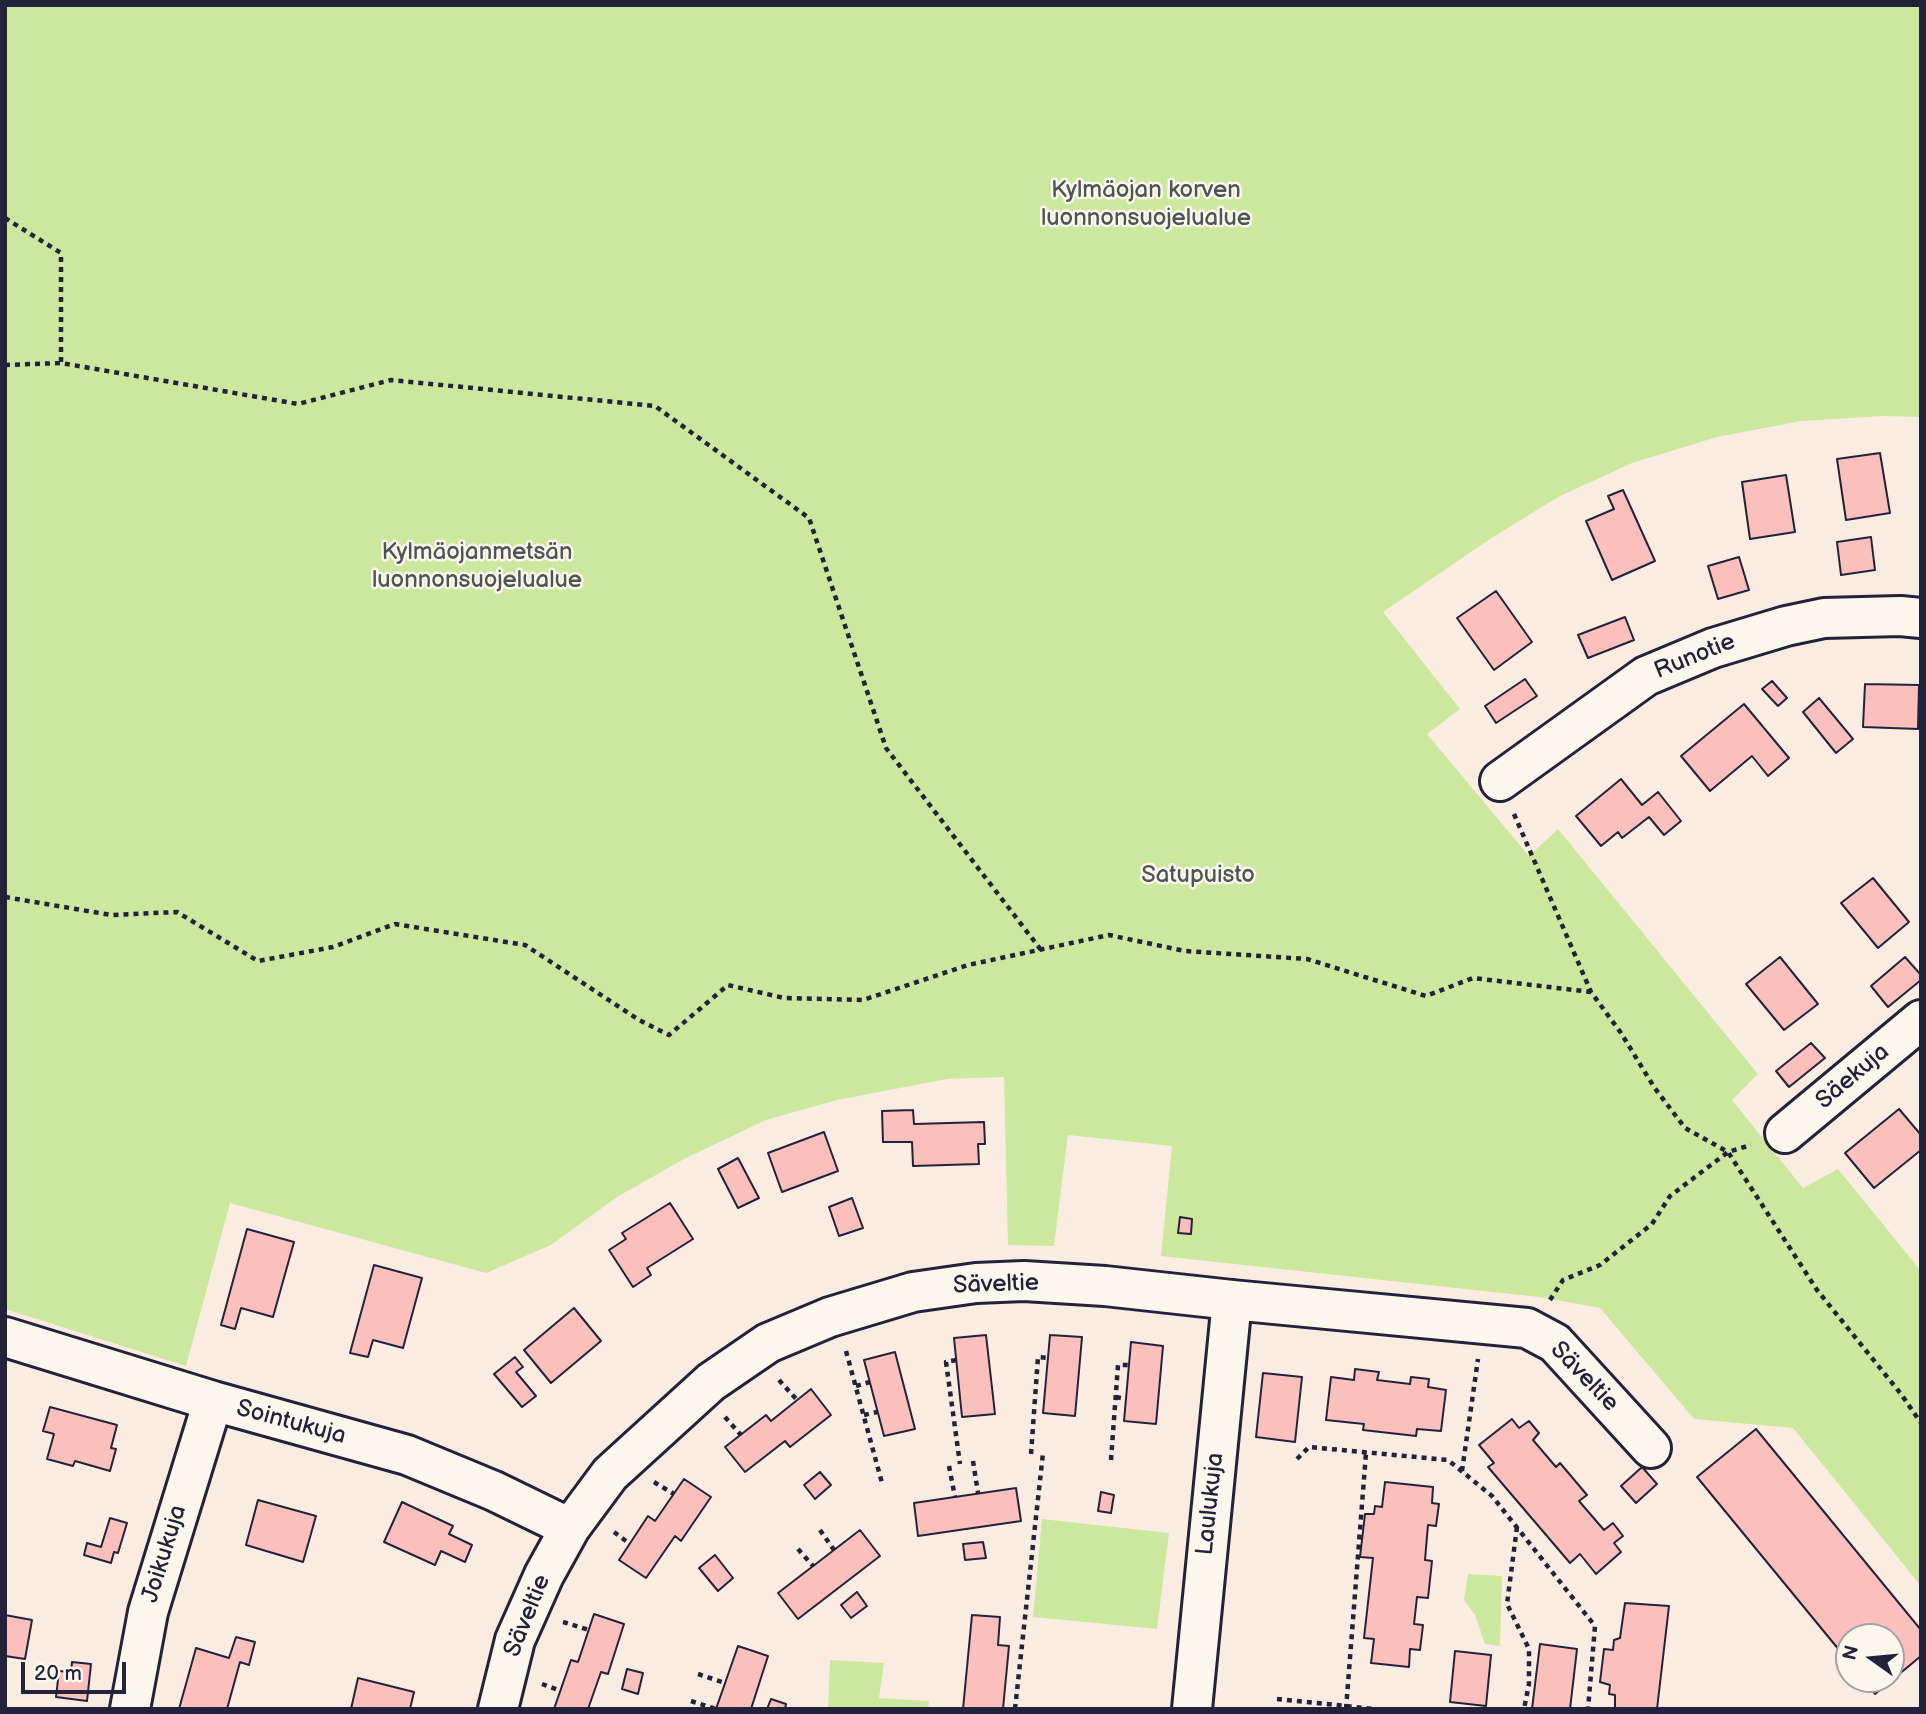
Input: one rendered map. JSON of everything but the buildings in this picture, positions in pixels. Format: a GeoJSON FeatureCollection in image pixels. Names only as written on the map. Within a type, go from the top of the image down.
{"type":"FeatureCollection","features":[{"type":"Feature","properties":{"kind":"street","name":"Runotie"},"geometry":{"type":"LineString","coordinates":[[1500,781],[1646,676],[1713,648],[1786,626],[1824,618],[1900,615],[1921,618]]}},
{"type":"Feature","properties":{"kind":"street","name":"Säekuja"},"geometry":{"type":"LineString","coordinates":[[1785,1133],[1921,1020]]}},
{"type":"Feature","properties":{"kind":"street","name":"Säveltie"},"geometry":{"type":"LineString","coordinates":[[498,1709],[515,1640],[544,1575],[588,1527],[610,1474],[711,1381],[768,1343],[830,1317],[913,1292],[1024,1281],[1105,1286],[1527,1328],[1555,1343],[1651,1448]]}},
{"type":"Feature","properties":{"kind":"street","name":"Laulukuja"},"geometry":{"type":"LineString","coordinates":[[1192,1709],[1232,1300]]}},
{"type":"Feature","properties":{"kind":"street","name":"Sointukuja"},"geometry":{"type":"LineString","coordinates":[[5,1336],[212,1401],[407,1454],[588,1527]]}},
{"type":"Feature","properties":{"kind":"street","name":"Joikukuja"},"geometry":{"type":"LineString","coordinates":[[130,1709],[148,1612],[212,1401]]}},
{"type":"Feature","properties":{"kind":"path"},"geometry":{"type":"LineString","coordinates":[[5,218],[61,253],[61,363]]}},
{"type":"Feature","properties":{"kind":"path"},"geometry":{"type":"LineString","coordinates":[[5,365],[61,363],[298,404],[391,380],[655,406],[809,518],[886,748],[1041,950]]}},
{"type":"Feature","properties":{"kind":"path"},"geometry":{"type":"LineString","coordinates":[[1500,781],[1591,992],[1621,1033],[1654,1087],[1685,1128],[1728,1152],[1817,1290],[1921,1423]]}},
{"type":"Feature","properties":{"kind":"path"},"geometry":{"type":"LineString","coordinates":[[5,897],[111,915],[177,912],[258,961],[333,947],[395,924],[525,945],[639,1020],[669,1035],[728,985],[784,998],[863,1000],[968,965],[1109,935],[1185,951],[1307,959],[1426,996],[1473,978],[1591,992]]}},
{"type":"Feature","properties":{"kind":"path"},"geometry":{"type":"LineString","coordinates":[[1545,1307],[1563,1280],[1600,1265],[1628,1244],[1652,1224],[1670,1196],[1728,1152],[1785,1133]]}},
{"type":"Feature","properties":{"kind":"path"},"geometry":{"type":"LineString","coordinates":[[1462,1472],[1482,1324]]}},
{"type":"Feature","properties":{"kind":"path"},"geometry":{"type":"LineString","coordinates":[[844,1343],[882,1483]]}},
{"type":"Feature","properties":{"kind":"path"},"geometry":{"type":"LineString","coordinates":[[1031,1454],[1038,1357],[1048,1358]]}},
{"type":"Feature","properties":{"kind":"path"},"geometry":{"type":"LineString","coordinates":[[956,1360],[946,1362],[960,1464]]}},
{"type":"Feature","properties":{"kind":"path"},"geometry":{"type":"LineString","coordinates":[[1111,1460],[1118,1365],[1129,1365]]}},
{"type":"Feature","properties":{"kind":"path"},"geometry":{"type":"LineString","coordinates":[[774,1374],[797,1400]]}},
{"type":"Feature","properties":{"kind":"path"},"geometry":{"type":"LineString","coordinates":[[856,1385],[870,1382]]}},
{"type":"Feature","properties":{"kind":"path"},"geometry":{"type":"LineString","coordinates":[[1036,1386],[1045,1388]]}},
{"type":"Feature","properties":{"kind":"path"},"geometry":{"type":"LineString","coordinates":[[950,1393],[960,1392]]}},
{"type":"Feature","properties":{"kind":"path"},"geometry":{"type":"LineString","coordinates":[[1115,1397],[1126,1398]]}},
{"type":"Feature","properties":{"kind":"path"},"geometry":{"type":"LineString","coordinates":[[720,1411],[741,1435]]}},
{"type":"Feature","properties":{"kind":"path"},"geometry":{"type":"LineString","coordinates":[[864,1415],[877,1412]]}},
{"type":"Feature","properties":{"kind":"path"},"geometry":{"type":"LineString","coordinates":[[1297,1459],[1308,1447],[1448,1460],[1492,1496],[1595,1626],[1588,1709]]}},
{"type":"Feature","properties":{"kind":"path"},"geometry":{"type":"LineString","coordinates":[[1015,1709],[1043,1453]]}},
{"type":"Feature","properties":{"kind":"path"},"geometry":{"type":"LineString","coordinates":[[1346,1707],[1366,1453]]}},
{"type":"Feature","properties":{"kind":"path"},"geometry":{"type":"LineString","coordinates":[[973,1461],[978,1493]]}},
{"type":"Feature","properties":{"kind":"path"},"geometry":{"type":"LineString","coordinates":[[949,1466],[955,1497]]}},
{"type":"Feature","properties":{"kind":"path"},"geometry":{"type":"LineString","coordinates":[[647,1478],[674,1493]]}},
{"type":"Feature","properties":{"kind":"path"},"geometry":{"type":"LineString","coordinates":[[588,1527],[630,1544]]}},
{"type":"Feature","properties":{"kind":"path"},"geometry":{"type":"LineString","coordinates":[[1517,1527],[1507,1604],[1529,1649],[1529,1684],[1524,1709]]}},
{"type":"Feature","properties":{"kind":"path"},"geometry":{"type":"LineString","coordinates":[[820,1530],[834,1550]]}},
{"type":"Feature","properties":{"kind":"path"},"geometry":{"type":"LineString","coordinates":[[798,1549],[813,1566]]}},
{"type":"Feature","properties":{"kind":"path"},"geometry":{"type":"LineString","coordinates":[[554,1620],[589,1630]]}},
{"type":"Feature","properties":{"kind":"path"},"geometry":{"type":"LineString","coordinates":[[698,1674],[725,1683]]}},
{"type":"Feature","properties":{"kind":"path"},"geometry":{"type":"LineString","coordinates":[[532,1680],[561,1690]]}},
{"type":"Feature","properties":{"kind":"path"},"geometry":{"type":"LineString","coordinates":[[1018,1681],[1026,1681]]}},
{"type":"Feature","properties":{"kind":"path"},"geometry":{"type":"LineString","coordinates":[[1277,1699],[1375,1709]]}},
{"type":"Feature","properties":{"kind":"path"},"geometry":{"type":"LineString","coordinates":[[691,1701],[716,1709]]}},
{"type":"Feature","properties":{"kind":"green space"},"geometry":{"type":"Polygon","coordinates":[[[5,5],[1921,5],[1921,417],[1883,416],[1801,421],[1717,437],[1632,463],[1558,497],[1490,539],[1383,612],[1460,709],[1427,734],[1529,856],[1558,829],[1758,1074],[1732,1100],[1803,1188],[1838,1169],[1921,1271],[1921,1586],[1793,1428],[1694,1419],[1600,1308],[1539,1297],[1161,1256],[1172,1146],[1068,1135],[1054,1246],[1008,1245],[1004,1077],[947,1079],[837,1100],[766,1120],[684,1159],[617,1197],[551,1245],[486,1273],[230,1203],[186,1366],[5,1309],[5,5]]]}},
{"type":"Feature","properties":{"kind":"green space"},"geometry":{"type":"Polygon","coordinates":[[[1042,1519],[1169,1533],[1157,1629],[1033,1617],[1042,1519]]]}},
{"type":"Feature","properties":{"kind":"green space"},"geometry":{"type":"Polygon","coordinates":[[[1468,1574],[1502,1576],[1500,1646],[1485,1644],[1475,1615],[1464,1600],[1468,1574]]]}},
{"type":"Feature","properties":{"kind":"green space"},"geometry":{"type":"Polygon","coordinates":[[[830,1660],[884,1663],[879,1698],[929,1701],[928,1709],[828,1709],[830,1660]]]}},
{"type":"Feature","properties":{"kind":"park label","name":"Kylmäojan korven luonnonsuojelualue"},"geometry":{"type":"Point","coordinates":[1146,205]}},
{"type":"Feature","properties":{"kind":"park label","name":"Kylmäojanmetsän luonnonsuojelualue"},"geometry":{"type":"Point","coordinates":[477,567]}},
{"type":"Feature","properties":{"kind":"park label","name":"Satupuisto"},"geometry":{"type":"Point","coordinates":[1198,876]}}]}
